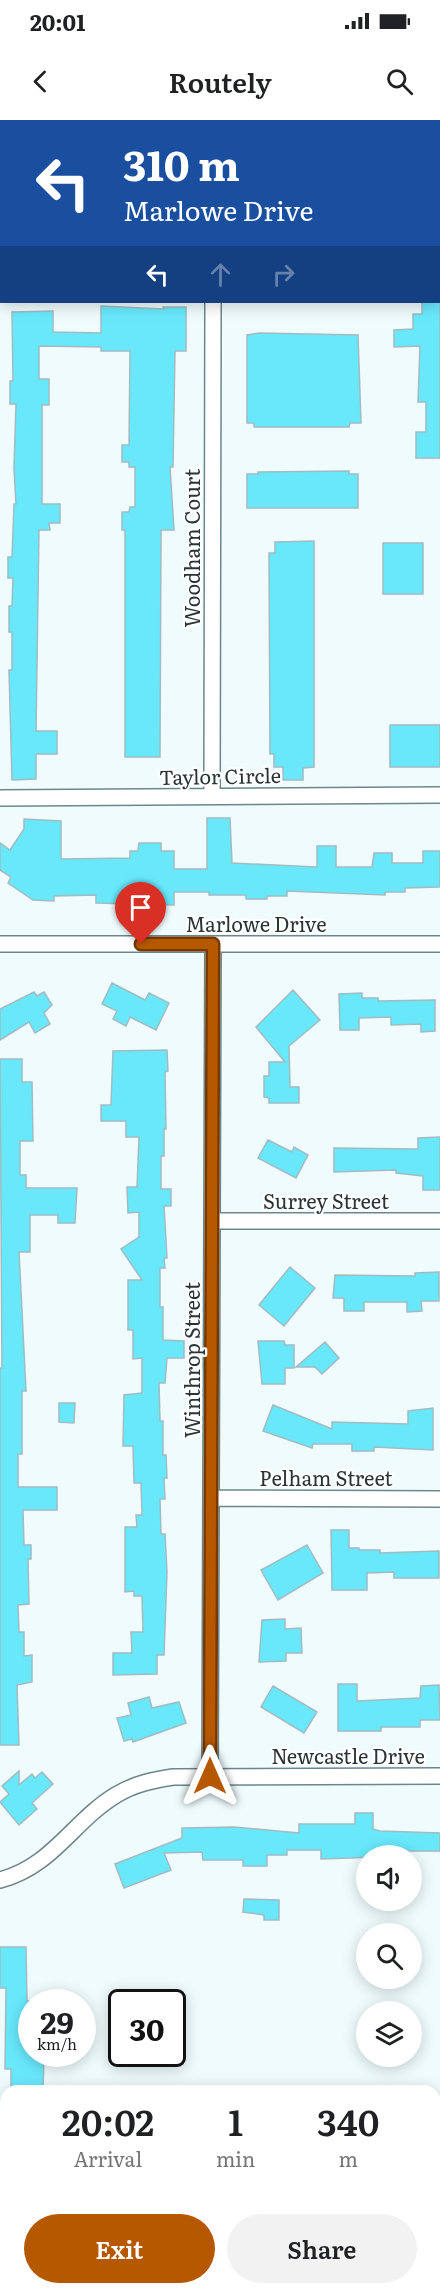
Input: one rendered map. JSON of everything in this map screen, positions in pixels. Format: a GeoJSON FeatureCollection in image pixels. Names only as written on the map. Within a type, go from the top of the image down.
{"type":"FeatureCollection","features":[{"type":"Feature","properties":{"kind":"street","name":"Woodham Court"},"geometry":{"type":"LineString","coordinates":[[212,796],[213,303]]}},
{"type":"Feature","properties":{"kind":"street","name":"Taylor Circle"},"geometry":{"type":"LineString","coordinates":[[0,798],[440,795]]}},
{"type":"Feature","properties":{"kind":"street","name":"Marlowe Drive"},"geometry":{"type":"LineString","coordinates":[[0,944],[440,944]]}},
{"type":"Feature","properties":{"kind":"street","name":"Winthrop Street"},"geometry":{"type":"LineString","coordinates":[[210,1776],[213,944]]}},
{"type":"Feature","properties":{"kind":"street","name":"Surrey Street"},"geometry":{"type":"LineString","coordinates":[[212,1221],[440,1221]]}},
{"type":"Feature","properties":{"kind":"street","name":"Pelham Street"},"geometry":{"type":"LineString","coordinates":[[212,1498],[440,1498]]}},
{"type":"Feature","properties":{"kind":"street","name":"Newcastle Drive"},"geometry":{"type":"LineString","coordinates":[[0,1880],[41,1861],[99,1807],[126,1790],[147,1781],[173,1777],[210,1776],[440,1776]]}},
{"type":"Feature","properties":{"kind":"building"},"geometry":{"type":"Polygon","coordinates":[[[422,303],[440,303],[440,458],[416,458],[416,432],[426,432],[426,402],[418,402],[420,346],[394,347],[394,330],[413,329],[413,314],[422,314],[422,303]]]}},
{"type":"Feature","properties":{"kind":"building"},"geometry":{"type":"Polygon","coordinates":[[[101,306],[164,309],[163,307],[186,307],[186,351],[175,351],[173,467],[170,467],[174,530],[161,530],[160,757],[125,757],[125,530],[122,530],[122,512],[129,512],[130,507],[135,507],[135,467],[129,467],[129,462],[122,462],[122,445],[129,445],[130,351],[101,351],[101,347],[39,346],[39,379],[49,379],[49,405],[42,405],[42,504],[60,504],[60,523],[49,523],[50,530],[39,530],[36,731],[57,731],[57,754],[36,754],[36,779],[12,780],[9,670],[12,670],[12,632],[9,632],[9,606],[12,606],[13,578],[8,578],[8,557],[12,557],[14,504],[16,504],[14,468],[16,404],[10,404],[10,381],[13,381],[12,312],[53,311],[53,332],[101,333],[101,306]]]}},
{"type":"Feature","properties":{"kind":"building"},"geometry":{"type":"Polygon","coordinates":[[[259,333],[358,335],[361,423],[350,423],[349,427],[254,427],[254,423],[247,423],[247,335],[259,333]]]}},
{"type":"Feature","properties":{"kind":"building"},"geometry":{"type":"Polygon","coordinates":[[[349,471],[349,474],[358,474],[358,508],[247,508],[247,474],[349,471]]]}},
{"type":"Feature","properties":{"kind":"building"},"geometry":{"type":"Polygon","coordinates":[[[314,541],[314,767],[303,768],[303,780],[283,780],[283,767],[274,767],[274,754],[270,754],[269,553],[275,553],[275,542],[314,541]]]}},
{"type":"Feature","properties":{"kind":"building"},"geometry":{"type":"Polygon","coordinates":[[[383,543],[423,543],[423,594],[383,594],[383,543]]]}},
{"type":"Feature","properties":{"kind":"building"},"geometry":{"type":"Polygon","coordinates":[[[390,725],[440,725],[440,767],[390,767],[390,725]]]}},
{"type":"Feature","properties":{"kind":"building"},"geometry":{"type":"Polygon","coordinates":[[[207,818],[230,818],[232,863],[317,867],[317,846],[336,846],[336,867],[372,867],[374,853],[392,853],[392,863],[423,863],[423,851],[440,851],[440,887],[405,888],[405,892],[385,892],[385,895],[287,891],[287,896],[267,896],[267,899],[246,899],[246,895],[209,895],[209,892],[174,892],[174,905],[96,903],[96,895],[54,896],[54,901],[33,900],[8,883],[11,877],[0,870],[0,843],[10,850],[24,829],[24,819],[61,821],[61,859],[130,858],[130,851],[138,851],[139,843],[161,843],[161,851],[174,851],[174,869],[207,869],[207,818]]]}},
{"type":"Feature","properties":{"kind":"building"},"geometry":{"type":"Polygon","coordinates":[[[112,983],[145,1000],[149,993],[169,1003],[156,1030],[130,1017],[126,1026],[113,1019],[117,1011],[102,1004],[112,983]]]}},
{"type":"Feature","properties":{"kind":"building"},"geometry":{"type":"Polygon","coordinates":[[[293,990],[320,1020],[289,1046],[290,1087],[299,1087],[299,1103],[269,1103],[269,1098],[264,1097],[264,1076],[269,1076],[269,1062],[285,1062],[256,1027],[293,990]]]}},
{"type":"Feature","properties":{"kind":"building"},"geometry":{"type":"Polygon","coordinates":[[[34,992],[37,996],[44,992],[52,1005],[44,1013],[50,1024],[35,1033],[29,1022],[0,1040],[0,1009],[34,992]]]}},
{"type":"Feature","properties":{"kind":"building"},"geometry":{"type":"Polygon","coordinates":[[[362,993],[362,998],[378,998],[378,1001],[435,1000],[435,1031],[421,1032],[421,1024],[391,1025],[391,1017],[359,1018],[359,1030],[340,1030],[339,994],[362,993]]]}},
{"type":"Feature","properties":{"kind":"building"},"geometry":{"type":"Polygon","coordinates":[[[167,1050],[166,1129],[164,1129],[164,1156],[161,1156],[161,1189],[171,1189],[171,1206],[164,1206],[167,1258],[164,1258],[165,1268],[160,1268],[160,1307],[163,1307],[163,1340],[184,1341],[184,1358],[167,1358],[165,1383],[159,1383],[160,1421],[163,1421],[163,1455],[166,1455],[167,1478],[164,1478],[165,1499],[160,1499],[161,1534],[165,1534],[167,1572],[164,1655],[157,1655],[157,1674],[113,1675],[113,1653],[132,1653],[131,1632],[143,1632],[142,1596],[134,1596],[134,1591],[125,1592],[125,1527],[137,1527],[136,1515],[142,1515],[141,1483],[134,1483],[133,1446],[123,1446],[124,1395],[142,1393],[142,1358],[133,1359],[133,1330],[128,1330],[128,1280],[142,1280],[121,1249],[139,1237],[139,1212],[128,1213],[127,1187],[137,1187],[139,1137],[126,1137],[126,1121],[101,1121],[101,1105],[111,1105],[113,1051],[167,1050]]]}},
{"type":"Feature","properties":{"kind":"building"},"geometry":{"type":"Polygon","coordinates":[[[0,1059],[22,1059],[22,1082],[32,1082],[33,1141],[20,1141],[20,1175],[26,1175],[26,1188],[77,1188],[75,1223],[58,1223],[58,1215],[30,1215],[30,1252],[19,1252],[26,1391],[22,1391],[22,1454],[18,1454],[18,1487],[57,1487],[57,1510],[23,1510],[24,1545],[31,1545],[31,1559],[28,1559],[29,1604],[18,1605],[19,1632],[24,1632],[24,1656],[32,1655],[32,1682],[17,1685],[19,1745],[0,1745],[0,1368],[2,1368],[0,1059]]]}},
{"type":"Feature","properties":{"kind":"building"},"geometry":{"type":"Polygon","coordinates":[[[440,1137],[440,1190],[423,1190],[423,1176],[396,1173],[396,1170],[334,1172],[334,1148],[418,1149],[418,1138],[440,1137]]]}},
{"type":"Feature","properties":{"kind":"building"},"geometry":{"type":"Polygon","coordinates":[[[268,1140],[292,1152],[294,1147],[308,1155],[296,1178],[258,1158],[268,1140]]]}},
{"type":"Feature","properties":{"kind":"building"},"geometry":{"type":"Polygon","coordinates":[[[290,1267],[315,1288],[284,1326],[259,1305],[290,1267]]]}},
{"type":"Feature","properties":{"kind":"building"},"geometry":{"type":"Polygon","coordinates":[[[439,1272],[439,1301],[421,1301],[422,1311],[407,1312],[407,1302],[364,1302],[364,1311],[344,1311],[344,1298],[333,1298],[335,1275],[415,1276],[415,1273],[439,1272]]]}},
{"type":"Feature","properties":{"kind":"building"},"geometry":{"type":"Polygon","coordinates":[[[258,1341],[284,1341],[285,1345],[294,1345],[294,1368],[285,1368],[285,1384],[262,1384],[258,1341]]]}},
{"type":"Feature","properties":{"kind":"building"},"geometry":{"type":"Polygon","coordinates":[[[325,1342],[339,1358],[322,1374],[315,1367],[296,1367],[325,1342]]]}},
{"type":"Feature","properties":{"kind":"building"},"geometry":{"type":"Polygon","coordinates":[[[59,1403],[75,1403],[74,1423],[59,1422],[59,1403]]]}},
{"type":"Feature","properties":{"kind":"building"},"geometry":{"type":"Polygon","coordinates":[[[273,1405],[332,1429],[332,1422],[408,1424],[408,1411],[433,1408],[433,1450],[374,1447],[374,1451],[352,1451],[352,1444],[313,1444],[312,1448],[263,1431],[273,1405]]]}},
{"type":"Feature","properties":{"kind":"building"},"geometry":{"type":"Polygon","coordinates":[[[331,1530],[349,1530],[349,1548],[359,1548],[359,1550],[380,1550],[380,1553],[439,1551],[439,1578],[394,1578],[394,1572],[367,1573],[367,1590],[332,1590],[331,1530]]]}},
{"type":"Feature","properties":{"kind":"building"},"geometry":{"type":"Polygon","coordinates":[[[307,1545],[323,1573],[278,1600],[261,1570],[307,1545]]]}},
{"type":"Feature","properties":{"kind":"building"},"geometry":{"type":"Polygon","coordinates":[[[285,1619],[285,1629],[301,1628],[302,1653],[286,1653],[286,1661],[259,1662],[262,1620],[285,1619]]]}},
{"type":"Feature","properties":{"kind":"building"},"geometry":{"type":"Polygon","coordinates":[[[338,1684],[357,1684],[357,1701],[420,1698],[421,1686],[439,1685],[440,1720],[420,1720],[420,1727],[381,1727],[381,1731],[338,1731],[338,1684]]]}},
{"type":"Feature","properties":{"kind":"building"},"geometry":{"type":"Polygon","coordinates":[[[273,1686],[317,1712],[304,1733],[261,1707],[273,1686]]]}},
{"type":"Feature","properties":{"kind":"building"},"geometry":{"type":"Polygon","coordinates":[[[149,1697],[152,1708],[179,1702],[186,1723],[133,1742],[132,1739],[124,1741],[117,1718],[131,1715],[128,1703],[149,1697]]]}},
{"type":"Feature","properties":{"kind":"building"},"geometry":{"type":"Polygon","coordinates":[[[19,1771],[19,1785],[32,1774],[35,1778],[42,1772],[53,1784],[32,1803],[37,1809],[19,1825],[0,1802],[9,1794],[2,1786],[19,1771]]]}},
{"type":"Feature","properties":{"kind":"building"},"geometry":{"type":"Polygon","coordinates":[[[355,1813],[373,1813],[373,1829],[440,1833],[440,1851],[422,1851],[422,1845],[356,1845],[356,1858],[321,1859],[321,1850],[287,1850],[287,1855],[267,1855],[267,1866],[243,1866],[243,1860],[203,1860],[202,1852],[164,1853],[171,1870],[124,1888],[115,1864],[182,1838],[182,1828],[234,1827],[299,1833],[299,1824],[355,1824],[355,1813]]]}},
{"type":"Feature","properties":{"kind":"building"},"geometry":{"type":"Polygon","coordinates":[[[244,1899],[279,1900],[279,1920],[264,1920],[264,1915],[243,1912],[244,1899]]]}},
{"type":"Feature","properties":{"kind":"building"},"geometry":{"type":"Polygon","coordinates":[[[0,1947],[26,1947],[27,1989],[18,1989],[18,2067],[44,2067],[43,2085],[11,2085],[11,2069],[5,2069],[6,1988],[0,1988],[0,1947]]]}},
{"type":"Feature","properties":{"kind":"route"},"geometry":{"type":"LineString","coordinates":[[141,944],[213,944],[210,1776]]}}]}
